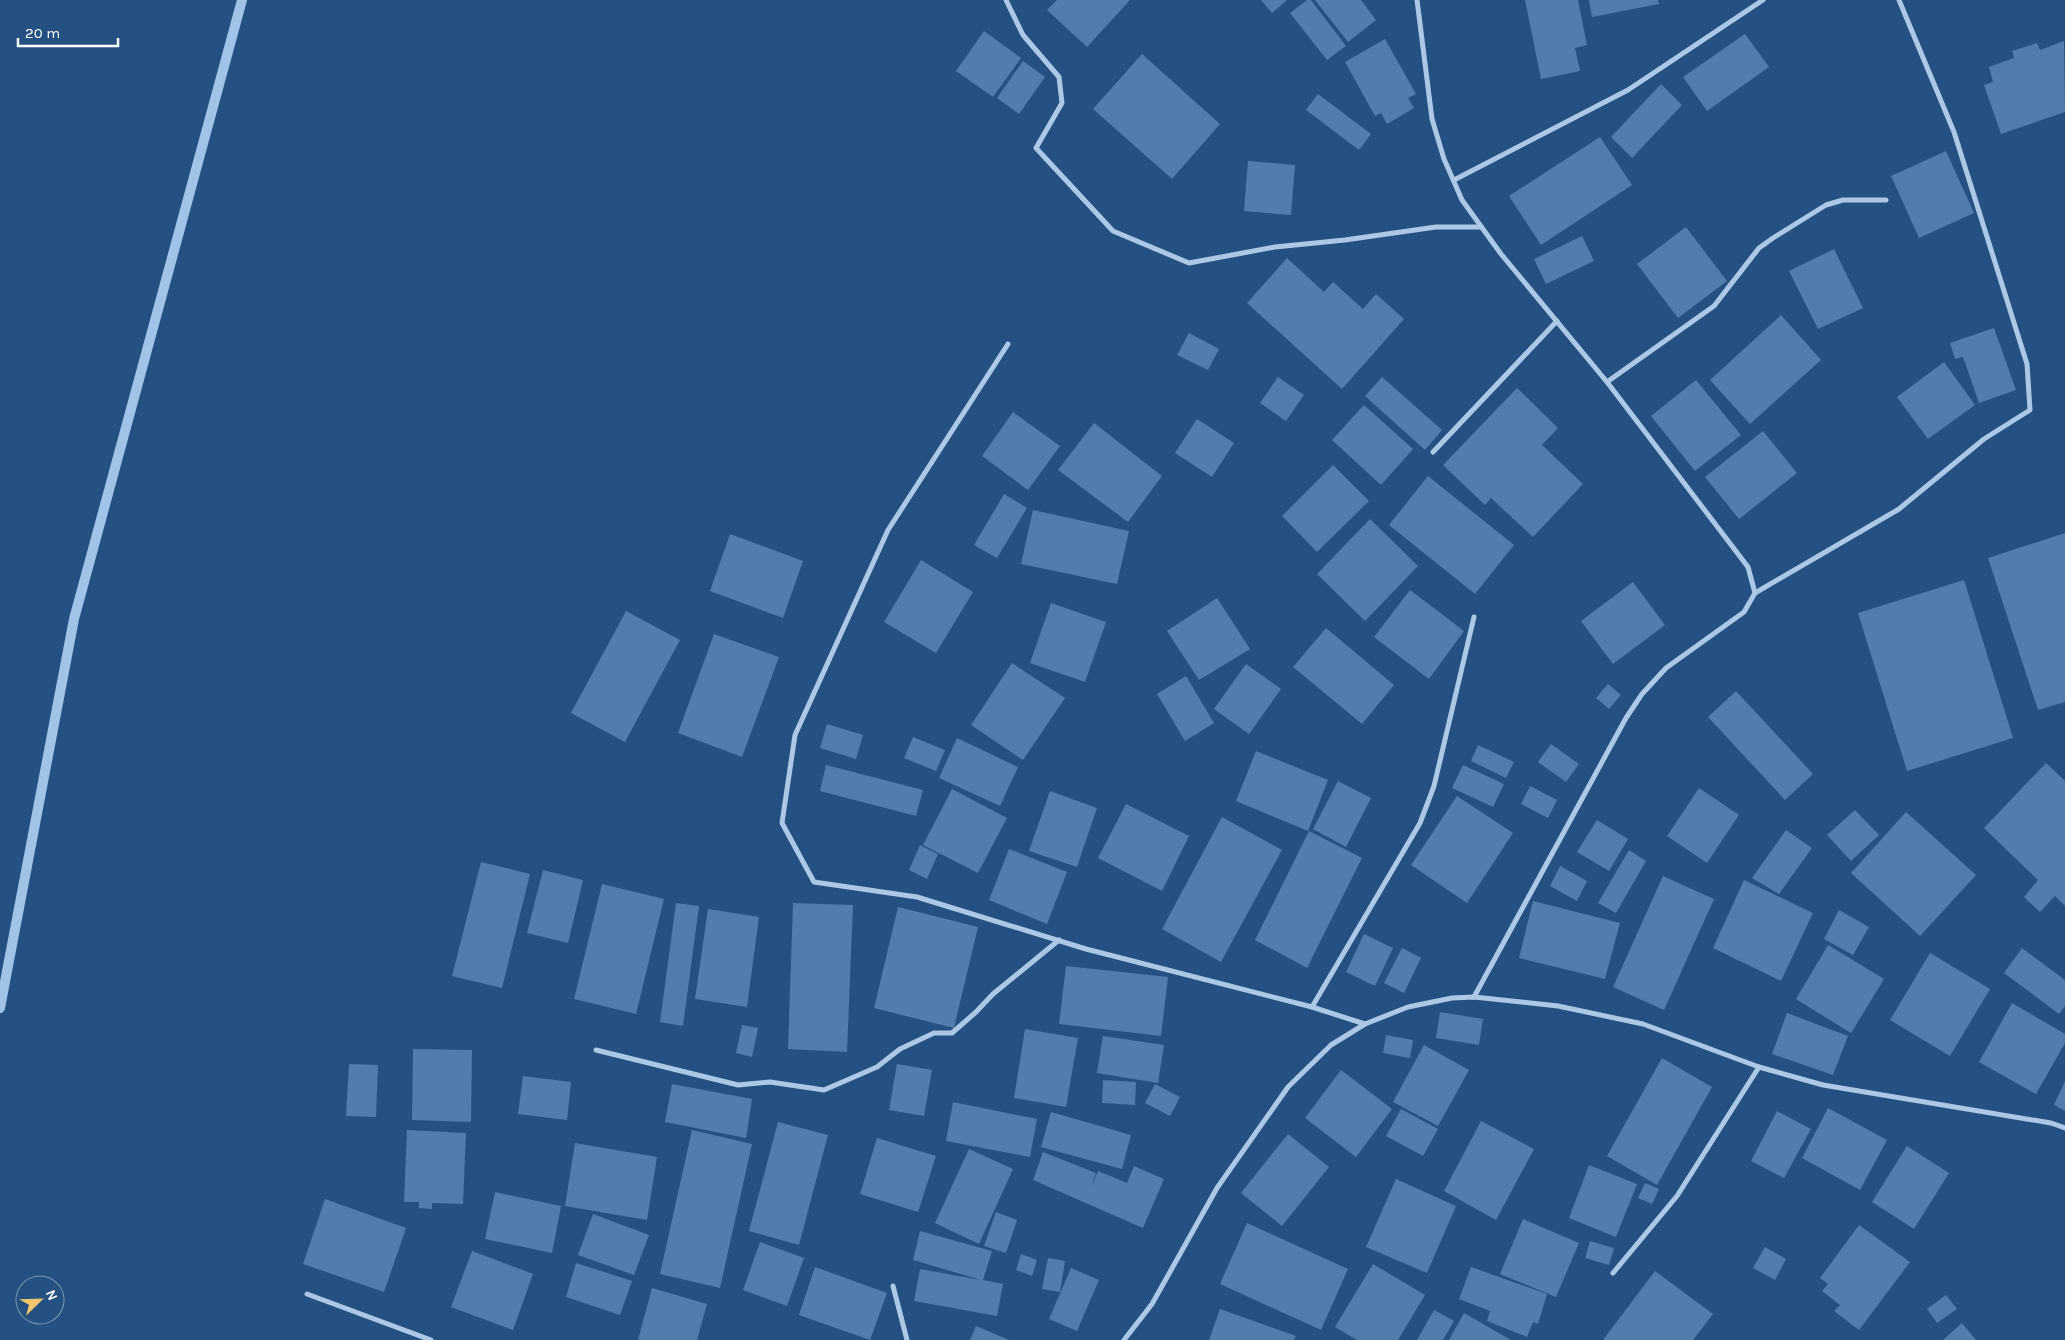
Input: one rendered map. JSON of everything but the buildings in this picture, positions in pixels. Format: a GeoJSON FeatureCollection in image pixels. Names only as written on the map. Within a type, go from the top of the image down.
{"type":"FeatureCollection","features":[{"type":"Feature","properties":{"kind":"street"},"geometry":{"type":"LineString","coordinates":[[1006,0],[1024,35],[1059,77],[1062,103],[1036,148],[1113,231],[1189,263],[1275,247],[1344,240],[1436,227],[1482,227]]}},
{"type":"Feature","properties":{"kind":"street"},"geometry":{"type":"LineString","coordinates":[[1417,0],[1432,119],[1444,159],[1462,200],[1607,382],[1748,567],[1754,593]]}},
{"type":"Feature","properties":{"kind":"street"},"geometry":{"type":"LineString","coordinates":[[1454,180],[1628,90],[1763,0]]}},
{"type":"Feature","properties":{"kind":"street"},"geometry":{"type":"LineString","coordinates":[[1474,997],[1626,718],[1642,694],[1666,668],[1744,612],[1754,593],[1900,509],[1984,438],[2030,410],[2027,364],[1954,132],[1899,0]]}},
{"type":"Feature","properties":{"kind":"street"},"geometry":{"type":"LineString","coordinates":[[1607,382],[1714,306],[1759,248],[1773,238],[1826,205],[1843,200],[1886,200]]}},
{"type":"Feature","properties":{"kind":"street"},"geometry":{"type":"LineString","coordinates":[[1433,452],[1557,321]]}},
{"type":"Feature","properties":{"kind":"street"},"geometry":{"type":"LineString","coordinates":[[1008,344],[888,530],[795,735],[782,823],[814,882],[917,897],[1086,949],[1312,1007],[1365,1024]]}},
{"type":"Feature","properties":{"kind":"street"},"geometry":{"type":"LineString","coordinates":[[1312,1007],[1420,823],[1434,786],[1474,617]]}},
{"type":"Feature","properties":{"kind":"street"},"geometry":{"type":"LineString","coordinates":[[596,1050],[738,1085],[770,1082],[824,1090],[877,1067],[900,1049],[934,1033],[952,1033],[993,994],[1060,940]]}},
{"type":"Feature","properties":{"kind":"street"},"geometry":{"type":"LineString","coordinates":[[1124,1340],[1152,1304],[1216,1188],[1288,1087],[1331,1045],[1365,1024],[1408,1007],[1452,998],[1474,997],[1558,1006],[1643,1024],[1759,1067],[1823,1085],[2051,1123],[2065,1128]]}},
{"type":"Feature","properties":{"kind":"street"},"geometry":{"type":"LineString","coordinates":[[1613,1273],[1677,1196],[1759,1067]]}},
{"type":"Feature","properties":{"kind":"street"},"geometry":{"type":"LineString","coordinates":[[892,1286],[907,1340]]}},
{"type":"Feature","properties":{"kind":"street"},"geometry":{"type":"LineString","coordinates":[[307,1294],[430,1340]]}},
{"type":"Feature","properties":{"kind":"waterway"},"geometry":{"type":"LineString","coordinates":[[0,1008],[74,619],[242,0]]}}]}
